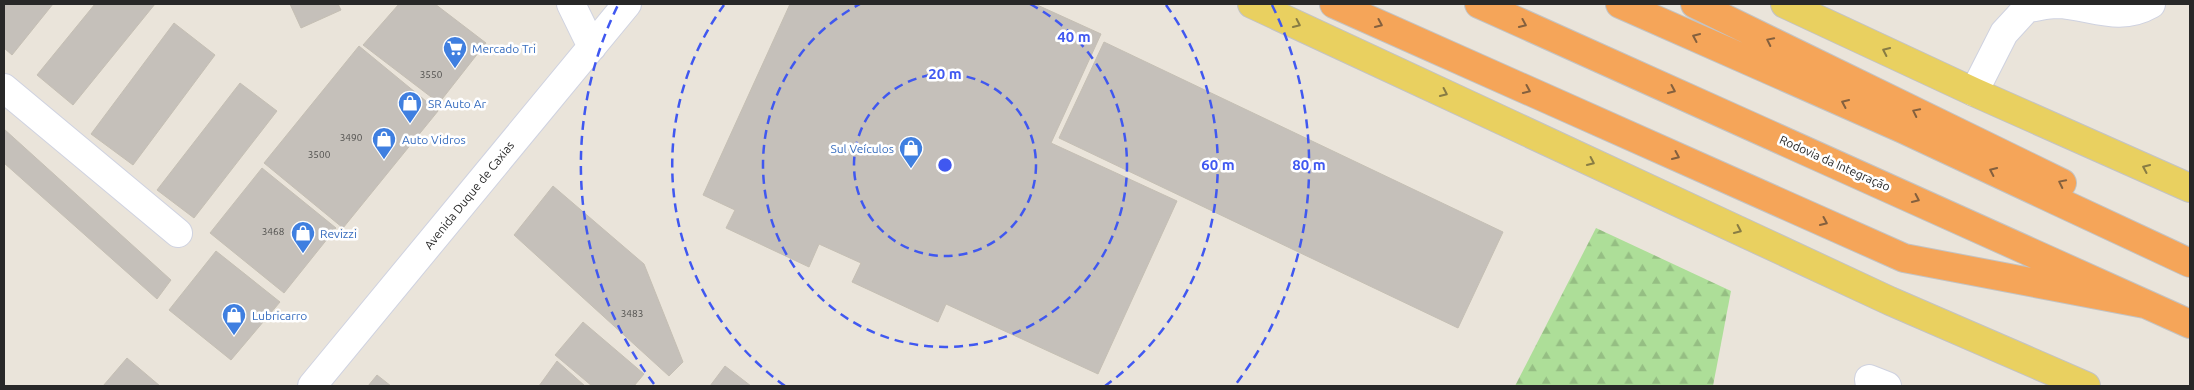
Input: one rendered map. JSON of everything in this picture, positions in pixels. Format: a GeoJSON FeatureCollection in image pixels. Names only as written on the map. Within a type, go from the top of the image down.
{"type":"FeatureCollection","features":[{"type":"Feature","properties":{"kind":"highway"},"geometry":{"type":"LineString","coordinates":[[1334,4],[1904,258],[2145,304]]}},
{"type":"Feature","properties":{"kind":"highway","name":"Rodovia da Integração"},"geometry":{"type":"LineString","coordinates":[[1479,4],[2190,324]]}},
{"type":"Feature","properties":{"kind":"highway"},"geometry":{"type":"LineString","coordinates":[[1620,4],[1903,129],[2190,263]]}},
{"type":"Feature","properties":{"kind":"highway"},"geometry":{"type":"LineString","coordinates":[[1695,4],[2108,206],[2160,249]]}},
{"type":"Feature","properties":{"kind":"main road"},"geometry":{"type":"LineString","coordinates":[[1252,4],[1890,301],[2086,386]]}},
{"type":"Feature","properties":{"kind":"main road"},"geometry":{"type":"LineString","coordinates":[[1785,4],[1974,92],[2190,188]]}},
{"type":"Feature","properties":{"kind":"street"},"geometry":{"type":"LineString","coordinates":[[571,4],[592,47]]}},
{"type":"Feature","properties":{"kind":"street","name":"Avenida Duque de Caxias"},"geometry":{"type":"LineString","coordinates":[[312,386],[627,4]]}},
{"type":"Feature","properties":{"kind":"street"},"geometry":{"type":"LineString","coordinates":[[1974,92],[2004,33],[2027,8],[2058,4],[2101,12],[2137,12],[2151,4]]}},
{"type":"Feature","properties":{"kind":"street"},"geometry":{"type":"LineString","coordinates":[[4,88],[178,233]]}},
{"type":"Feature","properties":{"kind":"street"},"geometry":{"type":"LineString","coordinates":[[1870,386],[1869,378],[1887,386]]}},
{"type":"Feature","properties":{"kind":"green space"},"geometry":{"type":"Polygon","coordinates":[[[1596,228],[1731,291],[1713,386],[1515,386],[1596,228]]]}},
{"type":"Feature","properties":{"kind":"building"},"geometry":{"type":"Polygon","coordinates":[[[4,4],[53,4],[12,55],[4,48],[4,4]]]}},
{"type":"Feature","properties":{"kind":"building"},"geometry":{"type":"Polygon","coordinates":[[[95,4],[155,4],[73,105],[37,75],[95,4]]]}},
{"type":"Feature","properties":{"kind":"building"},"geometry":{"type":"Polygon","coordinates":[[[290,4],[338,4],[341,10],[301,28],[290,4]]]}},
{"type":"Feature","properties":{"kind":"building"},"geometry":{"type":"Polygon","coordinates":[[[399,4],[435,4],[486,43],[439,103],[363,45],[399,4]]]}},
{"type":"Feature","properties":{"kind":"building","name":"Sul Veículos"},"geometry":{"type":"Polygon","coordinates":[[[790,4],[1035,4],[1101,34],[1051,143],[1177,201],[1098,374],[946,304],[938,322],[852,282],[861,263],[819,244],[809,267],[726,228],[735,210],[703,195],[790,4]]]}},
{"type":"Feature","properties":{"kind":"building"},"geometry":{"type":"Polygon","coordinates":[[[174,23],[215,55],[133,165],[91,134],[174,23]]]}},
{"type":"Feature","properties":{"kind":"building"},"geometry":{"type":"Polygon","coordinates":[[[1104,42],[1503,232],[1458,328],[1059,138],[1104,42]]]}},
{"type":"Feature","properties":{"kind":"building"},"geometry":{"type":"Polygon","coordinates":[[[359,46],[438,111],[343,228],[264,163],[359,46]]]}},
{"type":"Feature","properties":{"kind":"building"},"geometry":{"type":"Polygon","coordinates":[[[240,83],[277,111],[194,218],[157,190],[240,83]]]}},
{"type":"Feature","properties":{"kind":"building"},"geometry":{"type":"Polygon","coordinates":[[[4,129],[171,280],[157,299],[4,163],[4,129]]]}},
{"type":"Feature","properties":{"kind":"building"},"geometry":{"type":"Polygon","coordinates":[[[262,168],[336,228],[284,293],[210,233],[262,168]]]}},
{"type":"Feature","properties":{"kind":"building"},"geometry":{"type":"Polygon","coordinates":[[[553,186],[644,264],[683,362],[669,376],[514,235],[553,186]]]}},
{"type":"Feature","properties":{"kind":"building"},"geometry":{"type":"Polygon","coordinates":[[[216,251],[280,302],[231,360],[169,310],[216,251]]]}},
{"type":"Feature","properties":{"kind":"building"},"geometry":{"type":"Polygon","coordinates":[[[583,322],[644,374],[634,386],[592,386],[555,355],[583,322]]]}},
{"type":"Feature","properties":{"kind":"building"},"geometry":{"type":"Polygon","coordinates":[[[127,358],[160,386],[103,386],[127,358]]]}},
{"type":"Feature","properties":{"kind":"building"},"geometry":{"type":"Polygon","coordinates":[[[557,361],[585,386],[539,386],[557,361]]]}},
{"type":"Feature","properties":{"kind":"building"},"geometry":{"type":"Polygon","coordinates":[[[725,366],[751,386],[710,386],[725,366]]]}},
{"type":"Feature","properties":{"kind":"building"},"geometry":{"type":"Polygon","coordinates":[[[377,375],[391,386],[368,386],[377,375]]]}},
{"type":"Feature","properties":{"kind":"place","name":"Mercado Tri"},"geometry":{"type":"Point","coordinates":[455,69]}},
{"type":"Feature","properties":{"kind":"place","name":"SR Auto Ar"},"geometry":{"type":"Point","coordinates":[410,124]}},
{"type":"Feature","properties":{"kind":"place","name":"Auto Vidros"},"geometry":{"type":"Point","coordinates":[384,160]}},
{"type":"Feature","properties":{"kind":"place","name":"Sul Veículos"},"geometry":{"type":"Point","coordinates":[911,169]}},
{"type":"Feature","properties":{"kind":"place","name":"Revizzi"},"geometry":{"type":"Point","coordinates":[303,254]}},
{"type":"Feature","properties":{"kind":"place","name":"Lubricarro"},"geometry":{"type":"Point","coordinates":[234,336]}}]}
